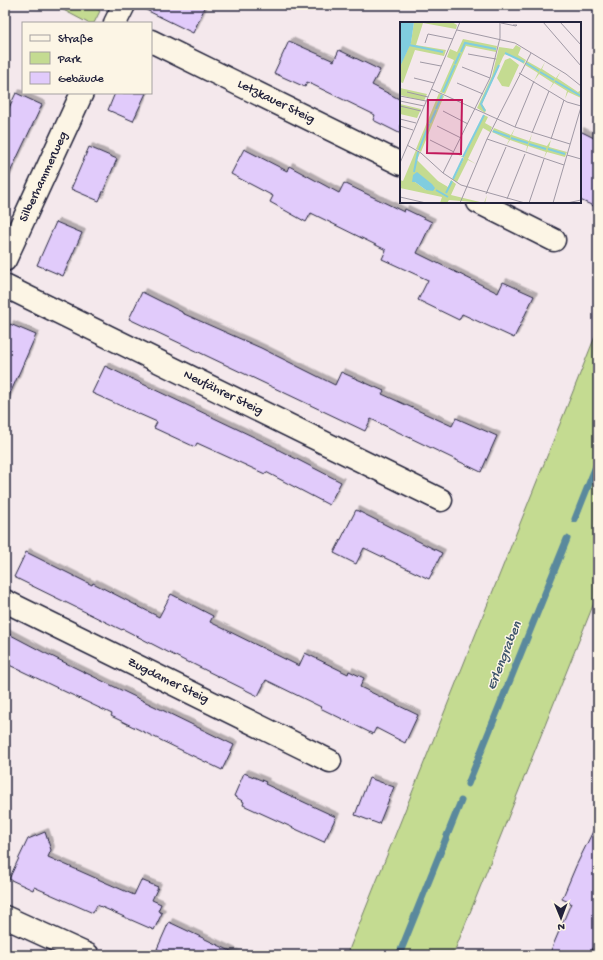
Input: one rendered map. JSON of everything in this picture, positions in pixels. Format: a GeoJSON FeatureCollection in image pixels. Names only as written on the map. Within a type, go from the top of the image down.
{"type":"FeatureCollection","features":[{"type":"Feature","properties":{"kind":"street"},"geometry":{"type":"LineString","coordinates":[[115,22],[124,5]]}},
{"type":"Feature","properties":{"kind":"street","name":"Letzkauer Steig"},"geometry":{"type":"LineString","coordinates":[[152,41],[400,164]]}},
{"type":"Feature","properties":{"kind":"street","name":"Silberhammerweg"},"geometry":{"type":"LineString","coordinates":[[5,260],[82,94]]}},
{"type":"Feature","properties":{"kind":"street"},"geometry":{"type":"LineString","coordinates":[[480,203],[554,240]]}},
{"type":"Feature","properties":{"kind":"street","name":"Neufährer Steig"},"geometry":{"type":"LineString","coordinates":[[5,286],[441,500]]}},
{"type":"Feature","properties":{"kind":"street","name":"Zugdamer Steig"},"geometry":{"type":"LineString","coordinates":[[5,601],[330,761]]}},
{"type":"Feature","properties":{"kind":"street"},"geometry":{"type":"LineString","coordinates":[[5,917],[88,955]]}},
{"type":"Feature","properties":{"kind":"green space"},"geometry":{"type":"Polygon","coordinates":[[[54,5],[89,5],[100,11],[94,22],[86,22],[54,5]]]}},
{"type":"Feature","properties":{"kind":"green space"},"geometry":{"type":"Polygon","coordinates":[[[598,329],[598,593],[453,955],[347,955],[598,329]]]}},
{"type":"Feature","properties":{"kind":"building"},"geometry":{"type":"Polygon","coordinates":[[[136,5],[206,5],[193,33],[136,5]]]}},
{"type":"Feature","properties":{"kind":"building"},"geometry":{"type":"Polygon","coordinates":[[[289,41],[334,61],[339,50],[380,70],[372,85],[400,99],[400,134],[373,120],[375,115],[307,82],[305,87],[274,73],[289,41]]]}},
{"type":"Feature","properties":{"kind":"building"},"geometry":{"type":"Polygon","coordinates":[[[16,93],[42,105],[5,183],[5,116],[16,93]]]}},
{"type":"Feature","properties":{"kind":"building"},"geometry":{"type":"Polygon","coordinates":[[[115,94],[146,94],[133,121],[108,110],[115,94]]]}},
{"type":"Feature","properties":{"kind":"building"},"geometry":{"type":"Polygon","coordinates":[[[581,132],[598,140],[598,208],[581,200],[581,132]]]}},
{"type":"Feature","properties":{"kind":"building"},"geometry":{"type":"Polygon","coordinates":[[[89,147],[117,159],[99,201],[71,189],[89,147]]]}},
{"type":"Feature","properties":{"kind":"building"},"geometry":{"type":"Polygon","coordinates":[[[244,149],[287,171],[289,166],[339,193],[344,183],[404,212],[405,209],[432,222],[417,253],[498,293],[503,282],[534,296],[514,338],[462,314],[459,320],[418,300],[428,280],[382,259],[386,250],[311,213],[306,222],[270,202],[273,196],[231,174],[244,149]]]}},
{"type":"Feature","properties":{"kind":"building"},"geometry":{"type":"Polygon","coordinates":[[[56,222],[82,233],[63,276],[37,265],[56,222]]]}},
{"type":"Feature","properties":{"kind":"building"},"geometry":{"type":"Polygon","coordinates":[[[142,292],[182,313],[261,348],[335,385],[341,372],[384,391],[382,394],[452,426],[456,418],[497,436],[481,472],[371,419],[365,431],[129,319],[142,292]]]}},
{"type":"Feature","properties":{"kind":"building"},"geometry":{"type":"Polygon","coordinates":[[[10,324],[36,335],[5,405],[5,336],[10,324]]]}},
{"type":"Feature","properties":{"kind":"building"},"geometry":{"type":"Polygon","coordinates":[[[105,366],[277,448],[341,482],[329,505],[266,472],[265,474],[197,443],[195,447],[154,428],[157,422],[92,393],[105,366]]]}},
{"type":"Feature","properties":{"kind":"building"},"geometry":{"type":"Polygon","coordinates":[[[356,510],[442,553],[429,579],[364,548],[356,564],[334,553],[356,510]]]}},
{"type":"Feature","properties":{"kind":"building"},"geometry":{"type":"Polygon","coordinates":[[[26,552],[92,585],[93,583],[159,617],[171,594],[213,616],[210,622],[299,666],[305,653],[348,674],[349,671],[364,678],[360,687],[418,715],[405,743],[376,728],[373,734],[266,680],[258,696],[14,577],[26,552]]]}},
{"type":"Feature","properties":{"kind":"building"},"geometry":{"type":"Polygon","coordinates":[[[5,632],[234,745],[222,770],[111,716],[112,714],[5,663],[5,632]]]}},
{"type":"Feature","properties":{"kind":"building"},"geometry":{"type":"Polygon","coordinates":[[[244,773],[266,782],[265,784],[336,817],[324,842],[243,805],[244,802],[234,796],[244,773]]]}},
{"type":"Feature","properties":{"kind":"building"},"geometry":{"type":"Polygon","coordinates":[[[369,778],[394,787],[379,824],[355,815],[369,778]]]}},
{"type":"Feature","properties":{"kind":"building"},"geometry":{"type":"Polygon","coordinates":[[[598,821],[598,937],[590,955],[549,955],[571,903],[562,899],[598,821]]]}},
{"type":"Feature","properties":{"kind":"building"},"geometry":{"type":"Polygon","coordinates":[[[45,832],[51,850],[48,857],[134,895],[141,880],[158,887],[152,900],[161,904],[158,911],[162,913],[154,930],[97,905],[93,913],[34,887],[33,890],[9,879],[28,839],[45,832]]]}},
{"type":"Feature","properties":{"kind":"building"},"geometry":{"type":"Polygon","coordinates":[[[169,922],[239,955],[169,955],[157,949],[169,922]]]}},
{"type":"Feature","properties":{"kind":"waterway","name":"Erlengraben"},"geometry":{"type":"LineString","coordinates":[[575,519],[598,461]]}},
{"type":"Feature","properties":{"kind":"waterway","name":"Erlengraben"},"geometry":{"type":"LineString","coordinates":[[468,784],[567,539]]}},
{"type":"Feature","properties":{"kind":"waterway","name":"Erlengraben"},"geometry":{"type":"LineString","coordinates":[[399,955],[461,801]]}}]}
